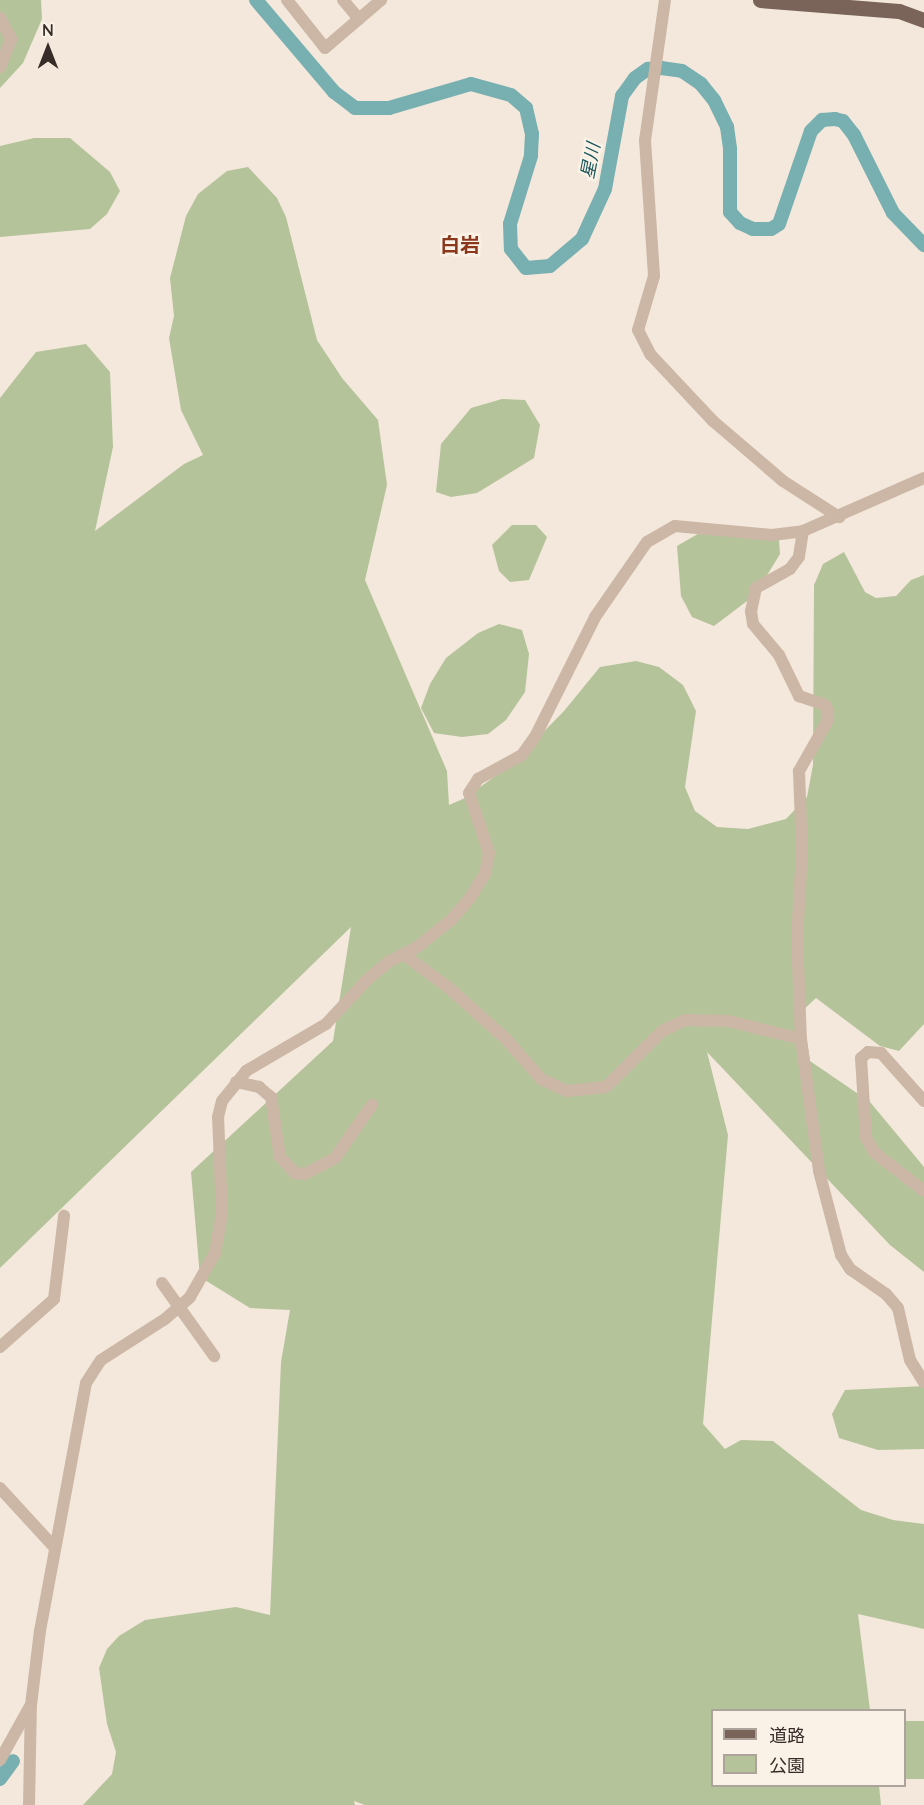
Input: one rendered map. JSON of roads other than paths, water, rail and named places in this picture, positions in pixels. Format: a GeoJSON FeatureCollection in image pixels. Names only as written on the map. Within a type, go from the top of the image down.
{"type":"FeatureCollection","features":[{"type":"Feature","properties":{"kind":"main road"},"geometry":{"type":"LineString","coordinates":[[760,0],[901,6],[924,20]]}},
{"type":"Feature","properties":{"kind":"street"},"geometry":{"type":"LineString","coordinates":[[287,0],[325,48],[381,0]]}},
{"type":"Feature","properties":{"kind":"street"},"geometry":{"type":"LineString","coordinates":[[343,0],[359,19]]}},
{"type":"Feature","properties":{"kind":"street"},"geometry":{"type":"LineString","coordinates":[[664,0],[645,140],[654,276],[639,318],[643,342],[741,447],[839,517]]}},
{"type":"Feature","properties":{"kind":"street"},"geometry":{"type":"LineString","coordinates":[[0,18],[11,39],[0,67]]}},
{"type":"Feature","properties":{"kind":"street"},"geometry":{"type":"LineString","coordinates":[[28,1805],[31,1705],[54,1547],[86,1383],[101,1360],[165,1319],[190,1297],[214,1253],[222,1215],[218,1116],[222,1101],[246,1071],[326,1024],[368,979],[451,920],[485,874],[489,853],[469,793],[478,778],[522,755],[536,735],[595,617],[646,542],[675,526],[772,535],[803,531],[921,482]]}},
{"type":"Feature","properties":{"kind":"street"},"geometry":{"type":"LineString","coordinates":[[803,531],[803,549],[794,564],[756,588],[751,611],[758,634],[779,655],[799,696],[825,705],[828,711],[828,720],[799,767],[802,851],[796,938],[801,1039],[819,1171],[832,1233],[850,1269],[886,1294],[898,1308],[910,1360],[924,1382]]}},
{"type":"Feature","properties":{"kind":"street"},"geometry":{"type":"LineString","coordinates":[[403,954],[449,988],[506,1039],[541,1078],[567,1091],[606,1087],[662,1031],[686,1020],[728,1021],[801,1039]]}},
{"type":"Feature","properties":{"kind":"street"},"geometry":{"type":"LineString","coordinates":[[924,1101],[881,1053],[868,1052],[861,1059],[866,1138],[875,1153],[924,1191]]}},
{"type":"Feature","properties":{"kind":"street"},"geometry":{"type":"LineString","coordinates":[[236,1082],[259,1088],[272,1097],[280,1157],[295,1173],[305,1174],[335,1158],[372,1105]]}},
{"type":"Feature","properties":{"kind":"street"},"geometry":{"type":"LineString","coordinates":[[0,1347],[54,1299],[64,1216]]}},
{"type":"Feature","properties":{"kind":"street"},"geometry":{"type":"LineString","coordinates":[[162,1283],[214,1356]]}},
{"type":"Feature","properties":{"kind":"street"},"geometry":{"type":"LineString","coordinates":[[0,1488],[54,1547]]}},
{"type":"Feature","properties":{"kind":"street"},"geometry":{"type":"LineString","coordinates":[[0,1760],[31,1705]]}},
{"type":"Feature","properties":{"kind":"waterway","name":"星川"},"geometry":{"type":"LineString","coordinates":[[256,0],[334,92],[355,108],[389,108],[471,84],[511,95],[526,108],[532,134],[531,156],[510,224],[511,249],[526,268],[550,266],[582,239],[605,189],[622,96],[635,78],[648,69],[661,68],[682,71],[701,84],[714,100],[727,127],[730,149],[730,212],[740,223],[753,229],[771,229],[779,224],[811,131],[822,120],[835,119],[843,121],[854,135],[893,213],[924,245]]}},
{"type":"Feature","properties":{"kind":"waterway"},"geometry":{"type":"LineString","coordinates":[[0,1779],[13,1761]]}},
{"type":"Feature","properties":{"kind":"district","name":"白岩"},"geometry":{"type":"Point","coordinates":[460,244]}}]}
